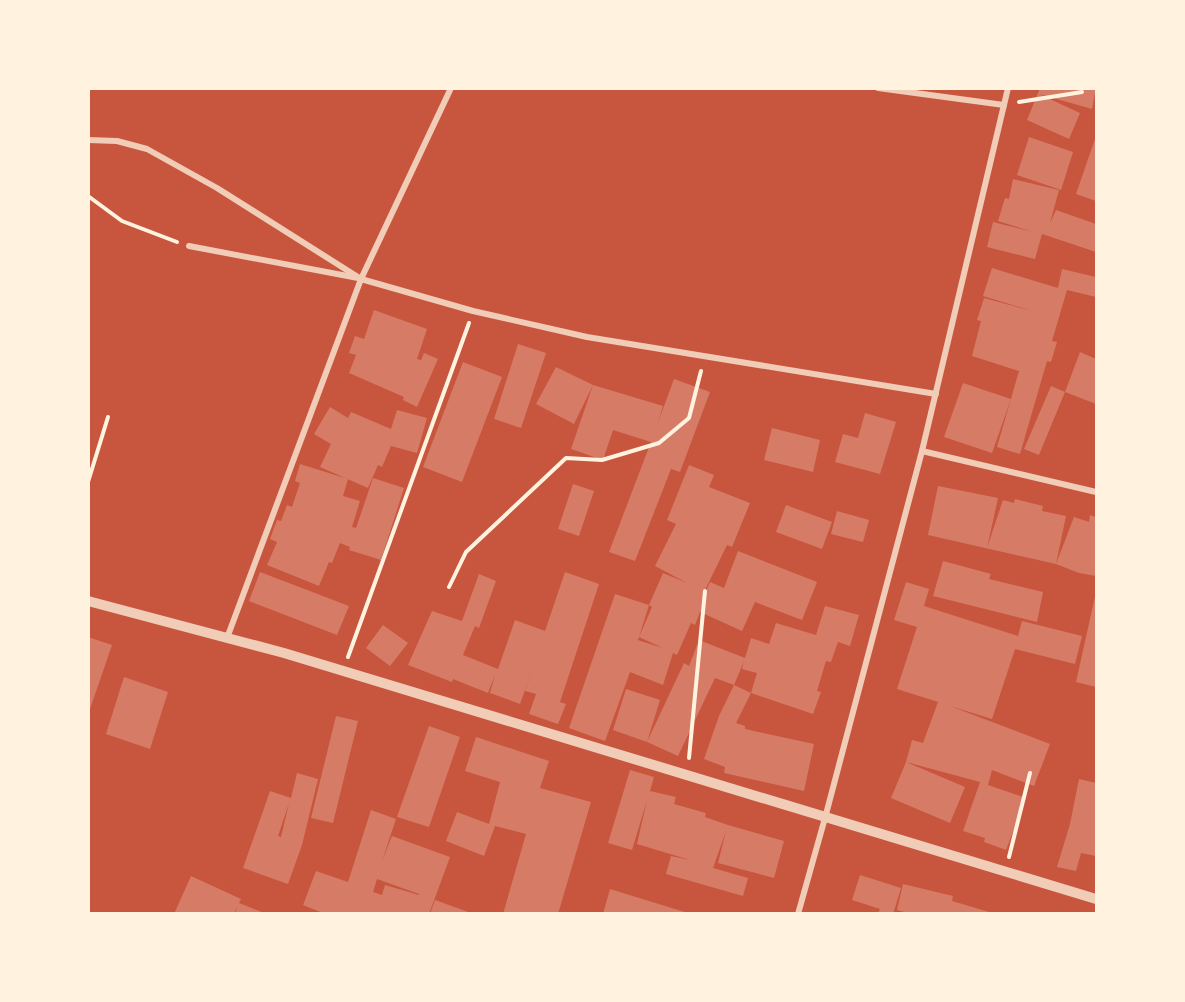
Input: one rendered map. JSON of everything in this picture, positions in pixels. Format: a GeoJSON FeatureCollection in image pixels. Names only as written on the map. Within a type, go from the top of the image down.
{"type":"FeatureCollection","features":[{"type":"Feature","properties":{"kind":"street"},"geometry":{"type":"LineString","coordinates":[[227,638],[361,279],[451,88]]}},
{"type":"Feature","properties":{"kind":"street"},"geometry":{"type":"LineString","coordinates":[[879,88],[1004,105]]}},
{"type":"Feature","properties":{"kind":"street"},"geometry":{"type":"LineString","coordinates":[[798,914],[922,451],[1008,88]]}},
{"type":"Feature","properties":{"kind":"street"},"geometry":{"type":"LineString","coordinates":[[88,140],[117,141],[147,149],[218,188],[361,279]]}},
{"type":"Feature","properties":{"kind":"street"},"geometry":{"type":"LineString","coordinates":[[189,246],[361,279],[473,311],[587,337],[936,394]]}},
{"type":"Feature","properties":{"kind":"street"},"geometry":{"type":"LineString","coordinates":[[922,451],[1096,492]]}},
{"type":"Feature","properties":{"kind":"street"},"geometry":{"type":"LineString","coordinates":[[88,601],[227,638],[1096,899]]}},
{"type":"Feature","properties":{"kind":"path"},"geometry":{"type":"LineString","coordinates":[[1004,105],[1082,92]]}},
{"type":"Feature","properties":{"kind":"path"},"geometry":{"type":"LineString","coordinates":[[88,196],[122,222],[189,246]]}},
{"type":"Feature","properties":{"kind":"path"},"geometry":{"type":"LineString","coordinates":[[342,672],[473,311]]}},
{"type":"Feature","properties":{"kind":"path"},"geometry":{"type":"LineString","coordinates":[[449,587],[466,552],[566,458],[602,460],[659,443],[689,418],[705,355]]}},
{"type":"Feature","properties":{"kind":"path"},"geometry":{"type":"LineString","coordinates":[[88,482],[108,417]]}},
{"type":"Feature","properties":{"kind":"path"},"geometry":{"type":"LineString","coordinates":[[688,777],[705,591]]}},
{"type":"Feature","properties":{"kind":"path"},"geometry":{"type":"LineString","coordinates":[[1005,872],[1030,772]]}},
{"type":"Feature","properties":{"kind":"building"},"geometry":{"type":"Polygon","coordinates":[[[1040,88],[1096,88],[1092,109],[1039,94],[1080,113],[1069,139],[1027,120],[1040,88]]]}},
{"type":"Feature","properties":{"kind":"building"},"geometry":{"type":"Polygon","coordinates":[[[1096,136],[1096,201],[1076,194],[1096,136]]]}},
{"type":"Feature","properties":{"kind":"building"},"geometry":{"type":"Polygon","coordinates":[[[1029,137],[1073,152],[1061,190],[1017,175],[1029,137]]]}},
{"type":"Feature","properties":{"kind":"building"},"geometry":{"type":"Polygon","coordinates":[[[1013,179],[1059,190],[1050,223],[1056,210],[1096,224],[1096,252],[1042,234],[1035,259],[987,247],[993,222],[1033,232],[998,221],[1005,198],[1009,199],[1013,179]]]}},
{"type":"Feature","properties":{"kind":"building"},"geometry":{"type":"Polygon","coordinates":[[[992,268],[1058,288],[1062,269],[1096,277],[1096,297],[1067,290],[1052,341],[1057,342],[1051,362],[1047,361],[1020,454],[997,447],[1019,371],[972,356],[981,321],[977,320],[984,298],[1032,311],[983,296],[992,268]]]}},
{"type":"Feature","properties":{"kind":"building"},"geometry":{"type":"Polygon","coordinates":[[[374,310],[427,329],[417,359],[421,360],[424,353],[438,359],[417,407],[403,400],[404,397],[349,373],[356,355],[349,353],[355,336],[364,339],[374,310]]]}},
{"type":"Feature","properties":{"kind":"building"},"geometry":{"type":"Polygon","coordinates":[[[518,344],[546,353],[521,428],[494,419],[518,344]]]}},
{"type":"Feature","properties":{"kind":"building"},"geometry":{"type":"Polygon","coordinates":[[[1080,352],[1096,359],[1096,404],[1065,392],[1080,352]]]}},
{"type":"Feature","properties":{"kind":"building"},"geometry":{"type":"Polygon","coordinates":[[[463,362],[502,377],[462,482],[423,467],[463,362]]]}},
{"type":"Feature","properties":{"kind":"building"},"geometry":{"type":"Polygon","coordinates":[[[556,367],[593,385],[574,424],[536,404],[556,367]]]}},
{"type":"Feature","properties":{"kind":"building"},"geometry":{"type":"Polygon","coordinates":[[[674,379],[710,392],[680,472],[671,469],[635,561],[609,552],[651,442],[613,430],[603,460],[571,449],[593,385],[663,406],[657,425],[674,379]]]}},
{"type":"Feature","properties":{"kind":"building"},"geometry":{"type":"Polygon","coordinates":[[[963,383],[1011,399],[992,453],[944,437],[963,383]]]}},
{"type":"Feature","properties":{"kind":"building"},"geometry":{"type":"Polygon","coordinates":[[[1051,386],[1065,392],[1039,455],[1024,449],[1051,386]]]}},
{"type":"Feature","properties":{"kind":"building"},"geometry":{"type":"Polygon","coordinates":[[[330,407],[348,418],[351,412],[391,429],[397,410],[427,418],[417,453],[391,446],[382,467],[378,465],[368,488],[320,467],[331,444],[314,434],[330,407]]]}},
{"type":"Feature","properties":{"kind":"building"},"geometry":{"type":"Polygon","coordinates":[[[865,413],[896,422],[880,474],[835,462],[843,434],[858,438],[865,413]]]}},
{"type":"Feature","properties":{"kind":"building"},"geometry":{"type":"Polygon","coordinates":[[[772,428],[820,440],[813,472],[764,460],[772,428]]]}},
{"type":"Feature","properties":{"kind":"building"},"geometry":{"type":"Polygon","coordinates":[[[300,464],[348,479],[343,496],[360,501],[352,527],[356,528],[373,478],[404,488],[381,560],[349,550],[350,547],[340,543],[319,586],[267,565],[277,542],[270,539],[277,520],[281,521],[287,505],[292,507],[300,483],[295,481],[300,464]]]}},
{"type":"Feature","properties":{"kind":"building"},"geometry":{"type":"Polygon","coordinates":[[[689,465],[714,475],[709,487],[750,503],[732,547],[727,545],[705,590],[710,582],[724,588],[738,551],[817,582],[802,620],[755,602],[742,631],[700,612],[695,625],[691,623],[677,655],[673,653],[663,685],[630,672],[605,741],[569,728],[615,594],[649,605],[663,573],[687,583],[655,566],[676,524],[667,520],[689,465]],[[649,605],[639,637],[652,607],[649,605]],[[625,636],[663,648],[639,637],[638,640],[625,636]]]}},
{"type":"Feature","properties":{"kind":"building"},"geometry":{"type":"Polygon","coordinates":[[[573,484],[594,491],[579,536],[558,529],[573,484]]]}},
{"type":"Feature","properties":{"kind":"building"},"geometry":{"type":"Polygon","coordinates":[[[938,486],[998,498],[987,548],[1003,500],[1014,503],[1015,499],[1043,506],[1042,511],[1066,516],[1056,564],[928,535],[938,486]]]}},
{"type":"Feature","properties":{"kind":"building"},"geometry":{"type":"Polygon","coordinates":[[[786,505],[832,522],[822,549],[776,532],[786,505]]]}},
{"type":"Feature","properties":{"kind":"building"},"geometry":{"type":"Polygon","coordinates":[[[837,511],[869,520],[863,542],[831,534],[837,511]]]}},
{"type":"Feature","properties":{"kind":"building"},"geometry":{"type":"Polygon","coordinates":[[[1090,515],[1096,517],[1096,576],[1079,573],[1056,564],[1074,517],[1089,522],[1090,515]]]}},
{"type":"Feature","properties":{"kind":"building"},"geometry":{"type":"Polygon","coordinates":[[[943,561],[991,574],[989,579],[1043,592],[1037,622],[933,596],[943,561]]]}},
{"type":"Feature","properties":{"kind":"building"},"geometry":{"type":"Polygon","coordinates":[[[260,572],[349,606],[337,635],[249,601],[260,572]]]}},
{"type":"Feature","properties":{"kind":"building"},"geometry":{"type":"Polygon","coordinates":[[[565,572],[599,584],[560,702],[566,704],[558,724],[529,714],[536,694],[525,691],[533,668],[520,704],[490,693],[495,675],[488,693],[408,665],[432,611],[462,621],[479,574],[496,581],[479,628],[475,626],[463,655],[498,669],[515,620],[545,631],[565,572]]]}},
{"type":"Feature","properties":{"kind":"building"},"geometry":{"type":"Polygon","coordinates":[[[906,582],[929,589],[924,606],[1018,636],[1022,621],[1082,636],[1075,664],[1015,649],[992,719],[950,706],[1050,744],[1034,786],[992,770],[988,785],[1026,798],[1006,850],[984,842],[985,838],[963,831],[980,782],[906,762],[912,740],[923,743],[938,702],[897,689],[917,627],[894,620],[906,582]]]}},
{"type":"Feature","properties":{"kind":"building"},"geometry":{"type":"Polygon","coordinates":[[[1096,592],[1096,687],[1076,682],[1096,592]]]}},
{"type":"Feature","properties":{"kind":"building"},"geometry":{"type":"Polygon","coordinates":[[[825,606],[859,615],[850,646],[838,642],[831,662],[826,661],[817,691],[821,692],[813,714],[751,693],[757,673],[742,669],[744,661],[734,685],[715,678],[678,756],[647,742],[684,663],[689,666],[699,640],[745,658],[751,638],[769,644],[776,623],[816,635],[825,606]]]}},
{"type":"Feature","properties":{"kind":"building"},"geometry":{"type":"Polygon","coordinates":[[[383,625],[408,643],[390,666],[366,648],[383,625]]]}},
{"type":"Feature","properties":{"kind":"building"},"geometry":{"type":"Polygon","coordinates":[[[88,637],[112,645],[89,712],[88,712],[88,637]]]}},
{"type":"Feature","properties":{"kind":"building"},"geometry":{"type":"Polygon","coordinates":[[[124,677],[168,692],[150,749],[106,734],[124,677]]]}},
{"type":"Feature","properties":{"kind":"building"},"geometry":{"type":"Polygon","coordinates":[[[734,685],[751,693],[736,723],[745,726],[745,729],[814,744],[804,791],[724,773],[725,767],[704,759],[719,716],[734,685]]]}},
{"type":"Feature","properties":{"kind":"building"},"geometry":{"type":"Polygon","coordinates":[[[626,689],[660,700],[647,742],[613,730],[626,689]]]}},
{"type":"Feature","properties":{"kind":"building"},"geometry":{"type":"Polygon","coordinates":[[[336,716],[358,721],[333,823],[311,818],[336,716]]]}},
{"type":"Feature","properties":{"kind":"building"},"geometry":{"type":"Polygon","coordinates":[[[429,726],[460,737],[429,827],[397,817],[429,726]]]}},
{"type":"Feature","properties":{"kind":"building"},"geometry":{"type":"Polygon","coordinates":[[[476,737],[549,761],[540,788],[591,802],[558,914],[503,914],[526,834],[495,826],[484,856],[446,841],[457,812],[489,824],[500,782],[465,771],[476,737]]]}},
{"type":"Feature","properties":{"kind":"building"},"geometry":{"type":"Polygon","coordinates":[[[906,762],[965,787],[950,823],[891,798],[906,762]]]}},
{"type":"Feature","properties":{"kind":"building"},"geometry":{"type":"Polygon","coordinates":[[[630,770],[654,777],[650,791],[676,797],[674,804],[706,813],[705,817],[728,825],[784,841],[774,878],[718,863],[726,831],[713,868],[748,878],[743,896],[666,874],[671,856],[690,860],[637,844],[647,800],[632,850],[608,843],[630,770]]]}},
{"type":"Feature","properties":{"kind":"building"},"geometry":{"type":"Polygon","coordinates":[[[297,773],[318,779],[302,845],[288,884],[243,868],[270,791],[291,798],[297,773]],[[289,803],[278,836],[281,837],[289,803]]]}},
{"type":"Feature","properties":{"kind":"building"},"geometry":{"type":"Polygon","coordinates":[[[1079,779],[1096,783],[1096,856],[1081,853],[1076,871],[1057,867],[1070,824],[1079,779]]]}},
{"type":"Feature","properties":{"kind":"building"},"geometry":{"type":"Polygon","coordinates":[[[371,810],[396,819],[382,861],[392,836],[450,857],[429,914],[325,914],[303,905],[316,871],[348,882],[371,810]],[[377,879],[373,892],[382,895],[385,885],[419,894],[377,879]]]}},
{"type":"Feature","properties":{"kind":"building"},"geometry":{"type":"Polygon","coordinates":[[[860,875],[901,888],[893,914],[878,914],[880,909],[852,900],[860,875]]]}},
{"type":"Feature","properties":{"kind":"building"},"geometry":{"type":"Polygon","coordinates":[[[191,876],[241,899],[239,903],[267,914],[235,914],[237,906],[234,914],[174,914],[191,876]]]}},
{"type":"Feature","properties":{"kind":"building"},"geometry":{"type":"Polygon","coordinates":[[[903,884],[953,896],[952,901],[996,914],[911,914],[897,910],[903,884]]]}},
{"type":"Feature","properties":{"kind":"building"},"geometry":{"type":"Polygon","coordinates":[[[610,889],[688,913],[688,914],[603,914],[610,889]]]}},
{"type":"Feature","properties":{"kind":"building"},"geometry":{"type":"Polygon","coordinates":[[[435,900],[471,913],[471,914],[430,914],[435,900]]]}}]}
